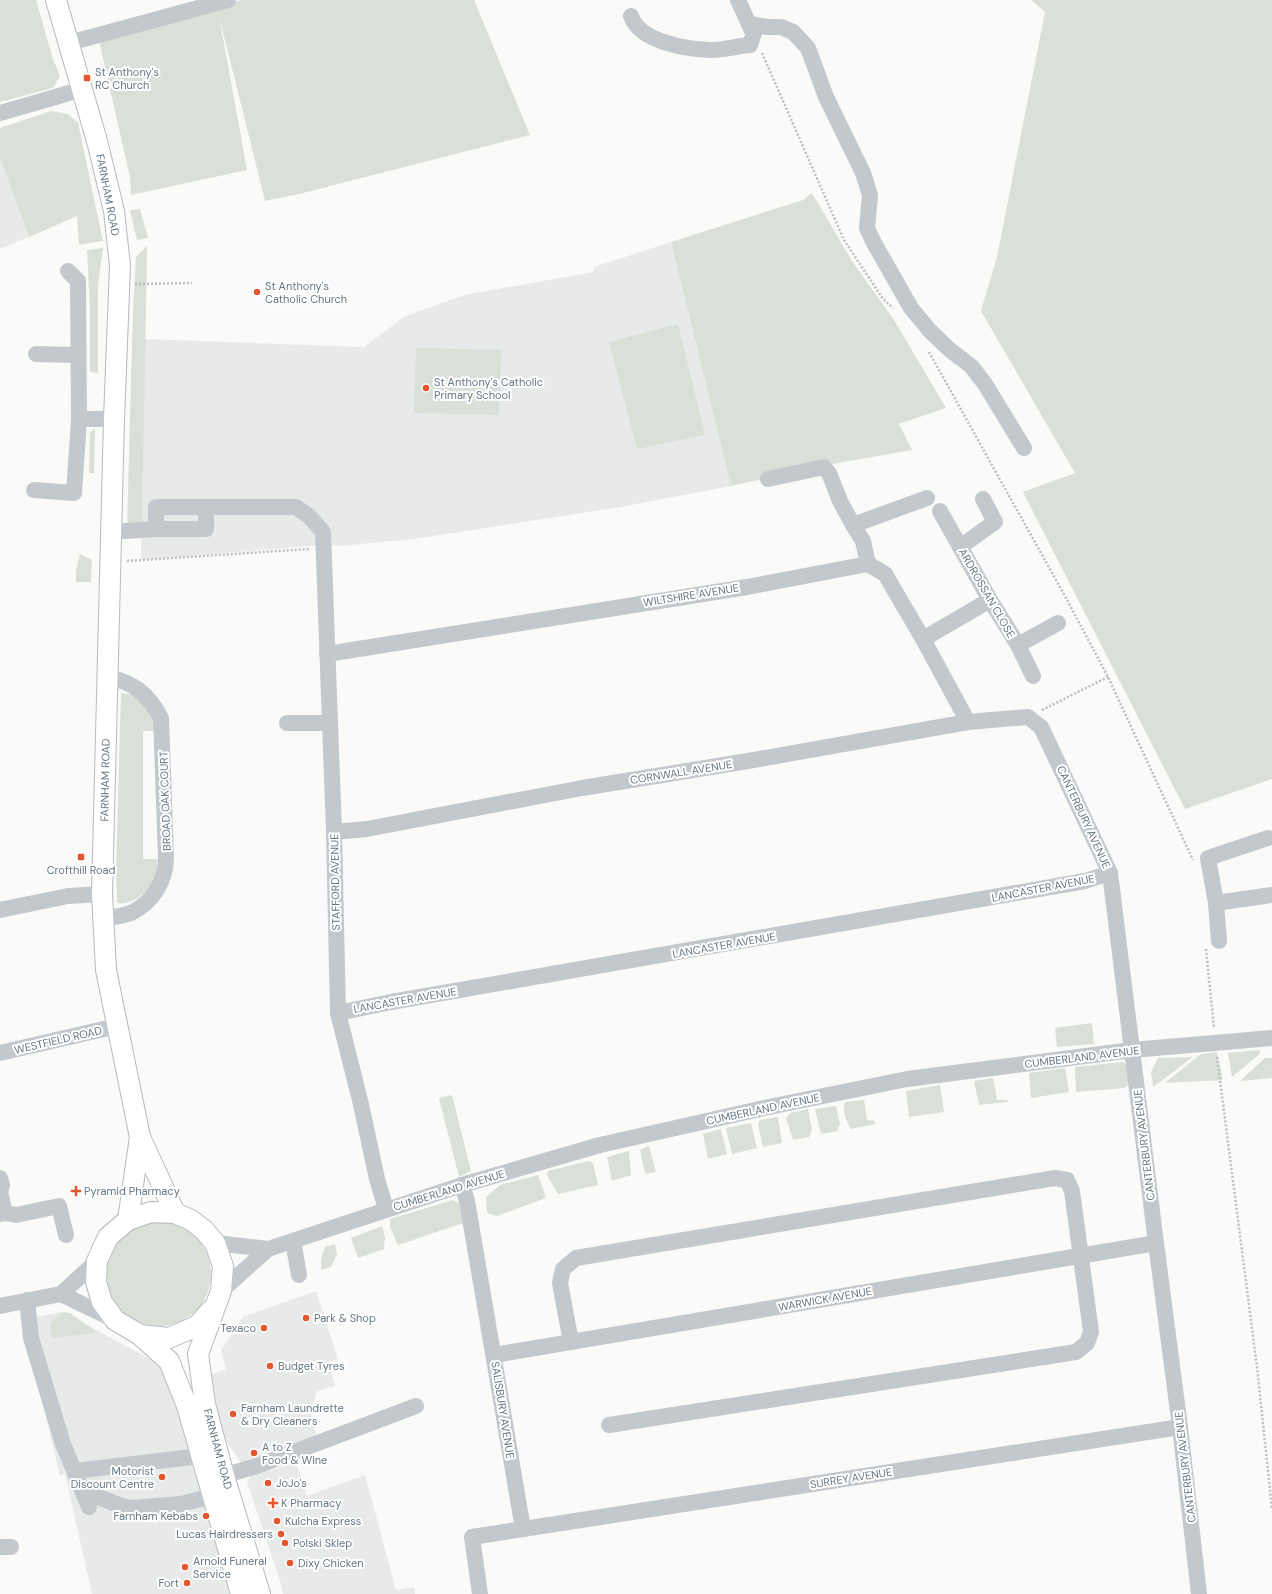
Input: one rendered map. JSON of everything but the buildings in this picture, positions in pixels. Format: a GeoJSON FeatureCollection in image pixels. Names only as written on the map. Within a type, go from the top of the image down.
{"type":"FeatureCollection","features":[{"type":"Feature","properties":{"kind":"main road","name":"FARNHAM ROAD"},"geometry":{"type":"LineString","coordinates":[[56,0],[83,89],[114,211],[120,266],[118,284],[114,419],[102,894],[106,970],[140,1137],[175,1213]]}},
{"type":"Feature","properties":{"kind":"main road","name":"FARNHAM ROAD"},"geometry":{"type":"LineString","coordinates":[[128,1220],[140,1137]]}},
{"type":"Feature","properties":{"kind":"main road","name":"FARNHAM ROAD"},"geometry":{"type":"LineString","coordinates":[[240,1594],[215,1484],[198,1354],[219,1297],[222,1266],[215,1243],[204,1230],[191,1220],[175,1213],[151,1212],[128,1220],[108,1237],[97,1260],[96,1282],[102,1302],[115,1320],[140,1335],[169,1361],[187,1406],[200,1456],[215,1484],[260,1594]]}},
{"type":"Feature","properties":{"kind":"main road","name":"FARNHAM ROAD"},"geometry":{"type":"LineString","coordinates":[[140,1335],[169,1338],[197,1326],[219,1297]]}},
{"type":"Feature","properties":{"kind":"street"},"geometry":{"type":"LineString","coordinates":[[69,43],[228,0]]}},
{"type":"Feature","properties":{"kind":"street"},"geometry":{"type":"LineString","coordinates":[[631,16],[633,23],[638,28],[650,36],[667,43],[689,48],[726,49],[750,45],[753,32],[738,0]]}},
{"type":"Feature","properties":{"kind":"street"},"geometry":{"type":"LineString","coordinates":[[753,32],[768,27],[781,27],[794,32],[808,48],[826,97],[862,173],[870,195],[867,228],[878,249],[911,308],[930,331],[950,350],[971,366],[986,384],[1024,448]]}},
{"type":"Feature","properties":{"kind":"street"},"geometry":{"type":"LineString","coordinates":[[0,113],[83,89]]}},
{"type":"Feature","properties":{"kind":"street"},"geometry":{"type":"LineString","coordinates":[[34,490],[74,493],[79,419],[78,281],[68,270]]}},
{"type":"Feature","properties":{"kind":"street"},"geometry":{"type":"LineString","coordinates":[[36,354],[78,356]]}},
{"type":"Feature","properties":{"kind":"street"},"geometry":{"type":"LineString","coordinates":[[79,419],[114,419]]}},
{"type":"Feature","properties":{"kind":"street"},"geometry":{"type":"LineString","coordinates":[[768,479],[824,467],[829,473],[840,501],[863,541],[868,564],[885,574],[924,639],[968,722]]}},
{"type":"Feature","properties":{"kind":"street"},"geometry":{"type":"LineString","coordinates":[[854,525],[928,498]]}},
{"type":"Feature","properties":{"kind":"street"},"geometry":{"type":"LineString","coordinates":[[960,548],[995,522],[983,499]]}},
{"type":"Feature","properties":{"kind":"street","name":"STAFFORD AVENUE"},"geometry":{"type":"LineString","coordinates":[[156,529],[156,507],[296,507],[309,516],[323,532],[334,832],[338,1013],[360,1100],[377,1179],[386,1209]]}},
{"type":"Feature","properties":{"kind":"street"},"geometry":{"type":"LineString","coordinates":[[111,532],[156,529],[206,529],[206,507]]}},
{"type":"Feature","properties":{"kind":"street","name":"ARDROSSAN CLOSE"},"geometry":{"type":"LineString","coordinates":[[940,511],[990,600],[1018,645],[1033,676]]}},
{"type":"Feature","properties":{"kind":"street","name":"WILTSHIRE AVENUE"},"geometry":{"type":"LineString","coordinates":[[327,654],[747,587],[868,564]]}},
{"type":"Feature","properties":{"kind":"street"},"geometry":{"type":"LineString","coordinates":[[924,639],[990,600]]}},
{"type":"Feature","properties":{"kind":"street"},"geometry":{"type":"LineString","coordinates":[[1018,645],[1058,623]]}},
{"type":"Feature","properties":{"kind":"street","name":"BROAD OAK COURT"},"geometry":{"type":"LineString","coordinates":[[103,919],[130,913],[152,896],[164,878],[166,857],[161,718],[149,699],[141,691],[126,682],[107,677]]}},
{"type":"Feature","properties":{"kind":"street","name":"CORNWALL AVENUE"},"geometry":{"type":"LineString","coordinates":[[334,832],[367,829],[582,788],[748,761],[968,722],[1028,717]]}},
{"type":"Feature","properties":{"kind":"street","name":"CANTERBURY AVENUE"},"geometry":{"type":"LineString","coordinates":[[1028,717],[1041,727],[1110,873],[1180,1427],[1199,1594]]}},
{"type":"Feature","properties":{"kind":"street"},"geometry":{"type":"LineString","coordinates":[[287,722],[330,723]]}},
{"type":"Feature","properties":{"kind":"street"},"geometry":{"type":"LineString","coordinates":[[1212,942],[1216,903],[1208,858],[1268,838]]}},
{"type":"Feature","properties":{"kind":"street","name":"LANCASTER AVENUE"},"geometry":{"type":"LineString","coordinates":[[338,1013],[399,1001],[1078,883],[1110,873]]}},
{"type":"Feature","properties":{"kind":"street"},"geometry":{"type":"LineString","coordinates":[[0,910],[68,896],[102,894]]}},
{"type":"Feature","properties":{"kind":"street"},"geometry":{"type":"LineString","coordinates":[[1216,903],[1272,895]]}},
{"type":"Feature","properties":{"kind":"street","name":"WESTFIELD ROAD"},"geometry":{"type":"LineString","coordinates":[[0,1053],[117,1026]]}},
{"type":"Feature","properties":{"kind":"street","name":"CUMBERLAND AVENUE"},"geometry":{"type":"LineString","coordinates":[[219,1297],[268,1250],[386,1209],[462,1185],[600,1145],[764,1108],[907,1079],[1132,1050],[1272,1038]]}},
{"type":"Feature","properties":{"kind":"street"},"geometry":{"type":"LineString","coordinates":[[0,1178],[2,1185],[0,1192],[2,1214],[16,1215],[59,1206],[66,1235]]}},
{"type":"Feature","properties":{"kind":"street"},"geometry":{"type":"LineString","coordinates":[[571,1342],[560,1283],[562,1269],[576,1258],[1055,1178],[1067,1180],[1072,1191],[1091,1332],[1088,1344],[1076,1352],[609,1425]]}},
{"type":"Feature","properties":{"kind":"street","name":"SALISBURY AVENUE"},"geometry":{"type":"LineString","coordinates":[[462,1185],[467,1201],[523,1529]]}},
{"type":"Feature","properties":{"kind":"street"},"geometry":{"type":"LineString","coordinates":[[293,1241],[299,1276]]}},
{"type":"Feature","properties":{"kind":"street","name":"CUMBERLAND AVENUE"},"geometry":{"type":"LineString","coordinates":[[215,1243],[268,1250]]}},
{"type":"Feature","properties":{"kind":"street","name":"WARWICK AVENUE"},"geometry":{"type":"LineString","coordinates":[[494,1355],[1156,1243]]}},
{"type":"Feature","properties":{"kind":"street"},"geometry":{"type":"LineString","coordinates":[[0,1306],[61,1294],[97,1260]]}},
{"type":"Feature","properties":{"kind":"street"},"geometry":{"type":"LineString","coordinates":[[61,1294],[115,1320]]}},
{"type":"Feature","properties":{"kind":"street"},"geometry":{"type":"LineString","coordinates":[[27,1300],[30,1338],[63,1444],[89,1507]]}},
{"type":"Feature","properties":{"kind":"street"},"geometry":{"type":"LineString","coordinates":[[83,1491],[124,1507],[131,1508],[181,1504],[215,1484],[257,1466],[416,1406]]}},
{"type":"Feature","properties":{"kind":"street","name":"SURREY AVENUE"},"geometry":{"type":"LineString","coordinates":[[523,1529],[1180,1427]]}},
{"type":"Feature","properties":{"kind":"street"},"geometry":{"type":"LineString","coordinates":[[75,1471],[200,1456]]}},
{"type":"Feature","properties":{"kind":"street"},"geometry":{"type":"LineString","coordinates":[[480,1594],[472,1537],[523,1529]]}},
{"type":"Feature","properties":{"kind":"path"},"geometry":{"type":"LineString","coordinates":[[118,284],[192,283]]}},
{"type":"Feature","properties":{"kind":"path"},"geometry":{"type":"LineString","coordinates":[[974,434],[1108,677],[1195,865]]}},
{"type":"Feature","properties":{"kind":"path"},"geometry":{"type":"LineString","coordinates":[[122,562],[324,548]]}},
{"type":"Feature","properties":{"kind":"path"},"geometry":{"type":"LineString","coordinates":[[1028,717],[1108,677]]}},
{"type":"Feature","properties":{"kind":"path"},"geometry":{"type":"LineString","coordinates":[[1212,942],[1216,1043],[1257,1367],[1272,1509]]}},
{"type":"Feature","properties":{"kind":"shaded area"},"geometry":{"type":"Polygon","coordinates":[[[0,0],[36,0],[53,59],[60,76],[53,88],[0,102],[0,0]]]}},
{"type":"Feature","properties":{"kind":"shaded area"},"geometry":{"type":"Polygon","coordinates":[[[242,0],[474,0],[530,135],[299,194],[265,201],[219,16],[247,170],[131,195],[130,177],[98,36],[242,0]]]}},
{"type":"Feature","properties":{"kind":"shaded area"},"geometry":{"type":"Polygon","coordinates":[[[1031,0],[1272,0],[1272,779],[1185,809],[1023,492],[1075,473],[981,311],[997,257],[1045,12],[1031,0]]]}},
{"type":"Feature","properties":{"kind":"shaded area"},"geometry":{"type":"Polygon","coordinates":[[[51,111],[68,114],[78,123],[103,241],[79,245],[77,216],[29,237],[0,158],[0,128],[51,111]]]}},
{"type":"Feature","properties":{"kind":"shaded area"},"geometry":{"type":"Polygon","coordinates":[[[0,158],[29,237],[0,249],[0,158]]]}},
{"type":"Feature","properties":{"kind":"shaded area"},"geometry":{"type":"Polygon","coordinates":[[[812,193],[852,261],[894,320],[946,408],[899,424],[912,450],[827,465],[731,486],[671,242],[803,200],[812,193]]]}},
{"type":"Feature","properties":{"kind":"shaded area"},"geometry":{"type":"Polygon","coordinates":[[[140,209],[148,238],[137,240],[130,210],[140,209]]]}},
{"type":"Feature","properties":{"kind":"shaded area","name":"St Anthony's Catholic Primary School"},"geometry":{"type":"Polygon","coordinates":[[[671,242],[731,486],[621,507],[414,539],[339,546],[321,545],[141,560],[145,339],[364,347],[404,317],[464,295],[593,272],[594,267],[671,242]]]}},
{"type":"Feature","properties":{"kind":"shaded area"},"geometry":{"type":"Polygon","coordinates":[[[147,246],[142,528],[127,527],[133,310],[136,257],[147,246]]]}},
{"type":"Feature","properties":{"kind":"shaded area"},"geometry":{"type":"Polygon","coordinates":[[[103,248],[98,286],[98,373],[90,372],[90,309],[87,250],[103,248]]]}},
{"type":"Feature","properties":{"kind":"shaded area"},"geometry":{"type":"Polygon","coordinates":[[[678,324],[705,435],[637,449],[609,342],[678,324]]]}},
{"type":"Feature","properties":{"kind":"shaded area"},"geometry":{"type":"Polygon","coordinates":[[[416,348],[501,350],[499,415],[414,413],[416,348]]]}},
{"type":"Feature","properties":{"kind":"shaded area"},"geometry":{"type":"Polygon","coordinates":[[[95,428],[94,473],[89,473],[90,433],[95,428]]]}},
{"type":"Feature","properties":{"kind":"shaded area"},"geometry":{"type":"Polygon","coordinates":[[[80,554],[92,560],[91,582],[76,582],[76,571],[80,554]]]}},
{"type":"Feature","properties":{"kind":"shaded area"},"geometry":{"type":"Polygon","coordinates":[[[121,693],[132,694],[151,711],[157,731],[143,731],[143,859],[157,859],[157,872],[152,884],[142,895],[130,902],[117,903],[116,871],[121,693]]]}},
{"type":"Feature","properties":{"kind":"shaded area"},"geometry":{"type":"Polygon","coordinates":[[[1092,1023],[1094,1044],[1057,1047],[1055,1028],[1092,1023]]]}},
{"type":"Feature","properties":{"kind":"shaded area"},"geometry":{"type":"Polygon","coordinates":[[[1260,1050],[1260,1054],[1232,1077],[1228,1053],[1260,1050]]]}},
{"type":"Feature","properties":{"kind":"shaded area"},"geometry":{"type":"Polygon","coordinates":[[[1217,1052],[1223,1080],[1165,1083],[1201,1054],[1217,1052]]]}},
{"type":"Feature","properties":{"kind":"shaded area"},"geometry":{"type":"Polygon","coordinates":[[[1193,1057],[1153,1087],[1151,1072],[1158,1058],[1193,1057]]]}},
{"type":"Feature","properties":{"kind":"shaded area"},"geometry":{"type":"Polygon","coordinates":[[[1265,1058],[1272,1058],[1272,1078],[1240,1081],[1265,1058]]]}},
{"type":"Feature","properties":{"kind":"shaded area"},"geometry":{"type":"Polygon","coordinates":[[[1123,1062],[1129,1066],[1131,1083],[1124,1088],[1076,1092],[1075,1067],[1123,1062]]]}},
{"type":"Feature","properties":{"kind":"shaded area"},"geometry":{"type":"Polygon","coordinates":[[[1065,1068],[1069,1092],[1031,1098],[1029,1073],[1065,1068]]]}},
{"type":"Feature","properties":{"kind":"shaded area"},"geometry":{"type":"Polygon","coordinates":[[[993,1078],[997,1100],[1008,1100],[1008,1102],[979,1105],[974,1081],[993,1078]]]}},
{"type":"Feature","properties":{"kind":"shaded area"},"geometry":{"type":"Polygon","coordinates":[[[940,1085],[944,1112],[909,1117],[906,1091],[940,1085]]]}},
{"type":"Feature","properties":{"kind":"shaded area"},"geometry":{"type":"Polygon","coordinates":[[[452,1095],[471,1171],[459,1177],[439,1098],[452,1095]]]}},
{"type":"Feature","properties":{"kind":"shaded area"},"geometry":{"type":"Polygon","coordinates":[[[864,1100],[867,1120],[875,1121],[875,1124],[851,1129],[845,1116],[845,1102],[864,1100]]]}},
{"type":"Feature","properties":{"kind":"shaded area"},"geometry":{"type":"Polygon","coordinates":[[[836,1106],[840,1124],[837,1131],[821,1134],[815,1109],[836,1106]]]}},
{"type":"Feature","properties":{"kind":"shaded area"},"geometry":{"type":"Polygon","coordinates":[[[808,1109],[812,1130],[809,1137],[793,1140],[786,1118],[790,1113],[808,1109]]]}},
{"type":"Feature","properties":{"kind":"shaded area"},"geometry":{"type":"Polygon","coordinates":[[[778,1117],[782,1143],[763,1147],[758,1124],[760,1120],[778,1117]]]}},
{"type":"Feature","properties":{"kind":"shaded area"},"geometry":{"type":"Polygon","coordinates":[[[751,1123],[757,1148],[732,1154],[726,1128],[751,1123]]]}},
{"type":"Feature","properties":{"kind":"shaded area"},"geometry":{"type":"Polygon","coordinates":[[[721,1129],[727,1154],[708,1159],[703,1134],[721,1129]]]}},
{"type":"Feature","properties":{"kind":"shaded area"},"geometry":{"type":"Polygon","coordinates":[[[649,1146],[656,1172],[645,1174],[640,1150],[649,1146]]]}},
{"type":"Feature","properties":{"kind":"shaded area"},"geometry":{"type":"Polygon","coordinates":[[[629,1151],[631,1175],[612,1181],[607,1157],[629,1151]]]}},
{"type":"Feature","properties":{"kind":"shaded area"},"geometry":{"type":"Polygon","coordinates":[[[588,1161],[593,1163],[598,1185],[558,1194],[547,1175],[548,1171],[588,1161]]]}},
{"type":"Feature","properties":{"kind":"shaded area"},"geometry":{"type":"Polygon","coordinates":[[[538,1175],[546,1198],[497,1216],[487,1213],[486,1197],[500,1185],[538,1175]]]}},
{"type":"Feature","properties":{"kind":"shaded area"},"geometry":{"type":"Polygon","coordinates":[[[453,1200],[465,1207],[466,1222],[398,1245],[390,1227],[390,1219],[453,1200]]]}},
{"type":"Feature","properties":{"kind":"shaded area"},"geometry":{"type":"Polygon","coordinates":[[[159,1222],[179,1226],[196,1237],[207,1254],[211,1274],[207,1294],[196,1311],[179,1322],[159,1326],[139,1322],[122,1311],[111,1294],[107,1274],[111,1254],[122,1237],[139,1226],[159,1222]]]}},
{"type":"Feature","properties":{"kind":"shaded area"},"geometry":{"type":"Polygon","coordinates":[[[382,1226],[385,1237],[384,1249],[358,1258],[351,1238],[382,1226]]]}},
{"type":"Feature","properties":{"kind":"shaded area"},"geometry":{"type":"Polygon","coordinates":[[[335,1244],[337,1254],[331,1267],[321,1270],[321,1259],[325,1247],[335,1244]]]}},
{"type":"Feature","properties":{"kind":"shaded area"},"geometry":{"type":"Polygon","coordinates":[[[316,1291],[338,1359],[329,1362],[335,1386],[317,1391],[311,1414],[317,1438],[243,1465],[221,1434],[211,1375],[226,1369],[221,1350],[243,1317],[316,1291]]]}},
{"type":"Feature","properties":{"kind":"shaded area"},"geometry":{"type":"Polygon","coordinates":[[[63,1312],[163,1366],[179,1405],[230,1594],[92,1594],[65,1474],[60,1476],[22,1319],[63,1312]]]}},
{"type":"Feature","properties":{"kind":"shaded area"},"geometry":{"type":"Polygon","coordinates":[[[65,1312],[70,1313],[95,1331],[94,1333],[52,1338],[52,1322],[65,1312]]]}},
{"type":"Feature","properties":{"kind":"shaded area"},"geometry":{"type":"Polygon","coordinates":[[[296,1463],[307,1496],[365,1475],[396,1590],[414,1587],[415,1594],[283,1594],[247,1482],[251,1476],[296,1463]]]}},
{"type":"Feature","properties":{"kind":"place","name":"St Anthony's RC Church"},"geometry":{"type":"Point","coordinates":[87,78]}},
{"type":"Feature","properties":{"kind":"place","name":"St Anthony's Catholic Church"},"geometry":{"type":"Point","coordinates":[257,292]}},
{"type":"Feature","properties":{"kind":"place","name":"St Anthony's Catholic Primary School"},"geometry":{"type":"Point","coordinates":[426,388]}},
{"type":"Feature","properties":{"kind":"place","name":"Crofthill Road"},"geometry":{"type":"Point","coordinates":[81,857]}},
{"type":"Feature","properties":{"kind":"place","name":"Pyramid Pharmacy"},"geometry":{"type":"Point","coordinates":[76,1191]}},
{"type":"Feature","properties":{"kind":"place","name":"Park & Shop"},"geometry":{"type":"Point","coordinates":[306,1318]}},
{"type":"Feature","properties":{"kind":"place","name":"Texaco"},"geometry":{"type":"Point","coordinates":[264,1328]}},
{"type":"Feature","properties":{"kind":"place","name":"Budget Tyres"},"geometry":{"type":"Point","coordinates":[270,1366]}},
{"type":"Feature","properties":{"kind":"place","name":"Farnham Laundrette & Dry Cleaners"},"geometry":{"type":"Point","coordinates":[233,1414]}},
{"type":"Feature","properties":{"kind":"place","name":"A to Z Food & Wine"},"geometry":{"type":"Point","coordinates":[254,1453]}},
{"type":"Feature","properties":{"kind":"place","name":"Motorist Discount Centre"},"geometry":{"type":"Point","coordinates":[162,1477]}},
{"type":"Feature","properties":{"kind":"place","name":"JoJo's"},"geometry":{"type":"Point","coordinates":[268,1483]}},
{"type":"Feature","properties":{"kind":"place","name":"K Pharmacy"},"geometry":{"type":"Point","coordinates":[273,1503]}},
{"type":"Feature","properties":{"kind":"place","name":"Farnham Kebabs"},"geometry":{"type":"Point","coordinates":[206,1516]}},
{"type":"Feature","properties":{"kind":"place","name":"Kulcha Express"},"geometry":{"type":"Point","coordinates":[277,1521]}},
{"type":"Feature","properties":{"kind":"place","name":"Lucas Hairdressers"},"geometry":{"type":"Point","coordinates":[281,1534]}},
{"type":"Feature","properties":{"kind":"place","name":"Polski Sklep"},"geometry":{"type":"Point","coordinates":[285,1543]}},
{"type":"Feature","properties":{"kind":"place","name":"Dixy Chicken"},"geometry":{"type":"Point","coordinates":[290,1563]}},
{"type":"Feature","properties":{"kind":"place","name":"Arnold Funeral Service"},"geometry":{"type":"Point","coordinates":[185,1567]}},
{"type":"Feature","properties":{"kind":"place","name":"Fort"},"geometry":{"type":"Point","coordinates":[187,1583]}}]}
